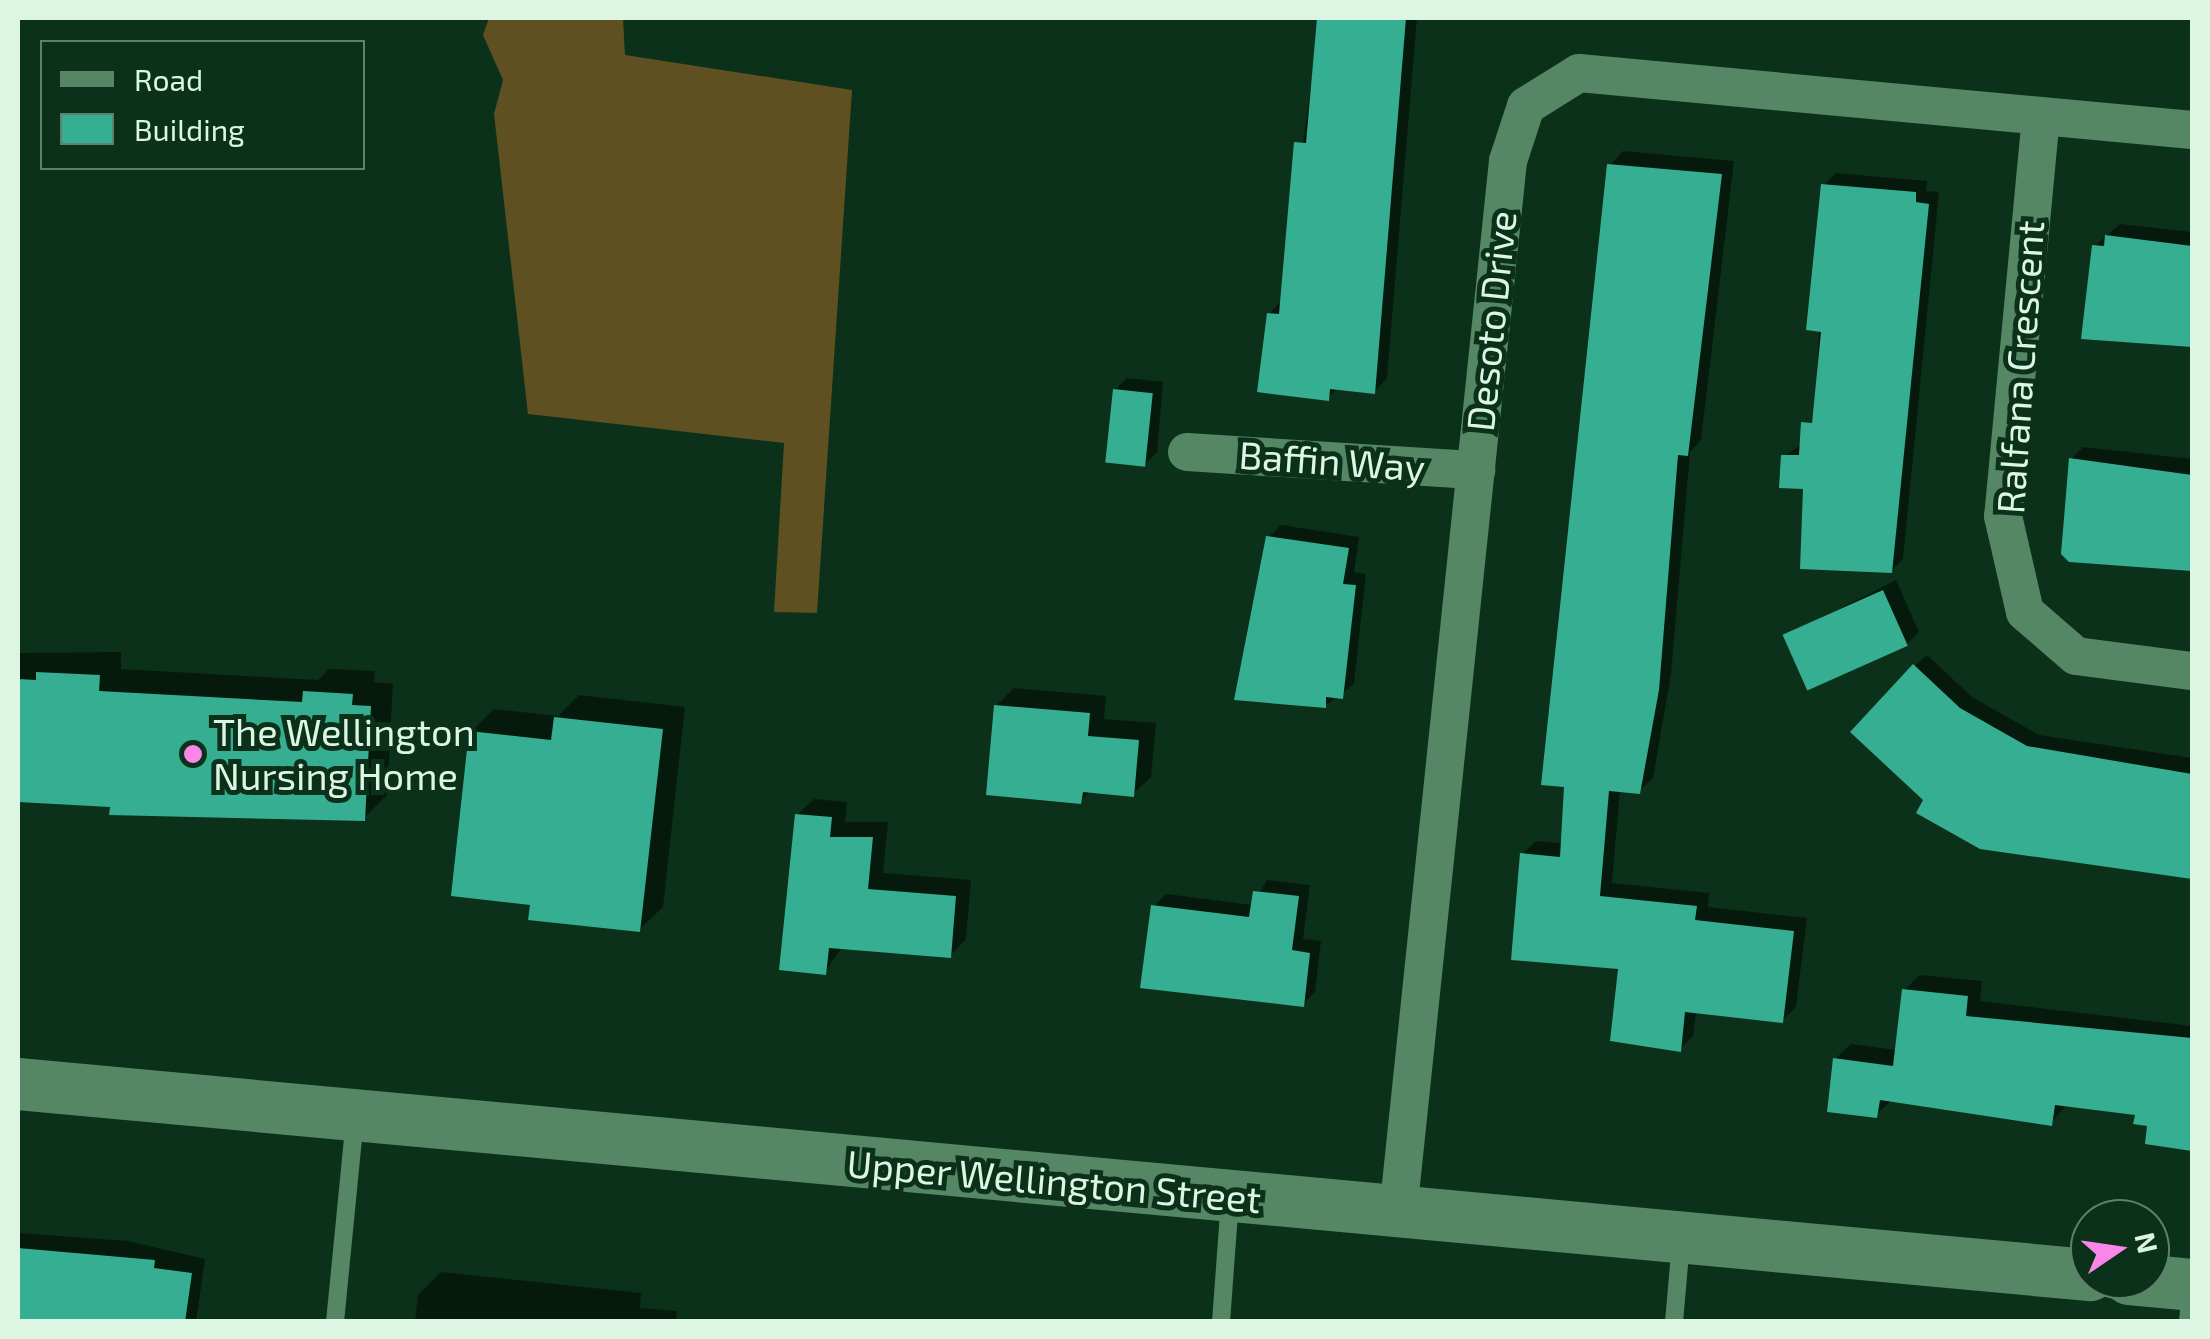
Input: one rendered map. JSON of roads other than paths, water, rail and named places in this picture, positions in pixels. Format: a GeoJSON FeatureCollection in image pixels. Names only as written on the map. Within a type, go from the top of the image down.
{"type":"FeatureCollection","features":[{"type":"Feature","properties":{"kind":"main road","name":"Upper Wellington Street"},"geometry":{"type":"LineString","coordinates":[[18,1084],[2070,1274]]}},
{"type":"Feature","properties":{"kind":"street","name":"Desoto Drive"},"geometry":{"type":"LineString","coordinates":[[1398,1213],[1508,161],[1526,106],[1579,73],[2192,130]]}},
{"type":"Feature","properties":{"kind":"street","name":"Ralfana Crescent"},"geometry":{"type":"LineString","coordinates":[[2041,116],[2003,516],[2025,612],[2076,656],[2192,670]]}},
{"type":"Feature","properties":{"kind":"street","name":"Baffin Way"},"geometry":{"type":"LineString","coordinates":[[1188,452],[1476,470]]}},
{"type":"Feature","properties":{"kind":"lane"},"geometry":{"type":"LineString","coordinates":[[336,1322],[354,1118]]}},
{"type":"Feature","properties":{"kind":"lane"},"geometry":{"type":"LineString","coordinates":[[1221,1322],[1230,1197]]}},
{"type":"Feature","properties":{"kind":"lane"},"geometry":{"type":"LineString","coordinates":[[1674,1322],[1682,1238]]}},
{"type":"Feature","properties":{"kind":"place","name":"The Wellington Nursing Home"},"geometry":{"type":"Point","coordinates":[193,754]}}]}
